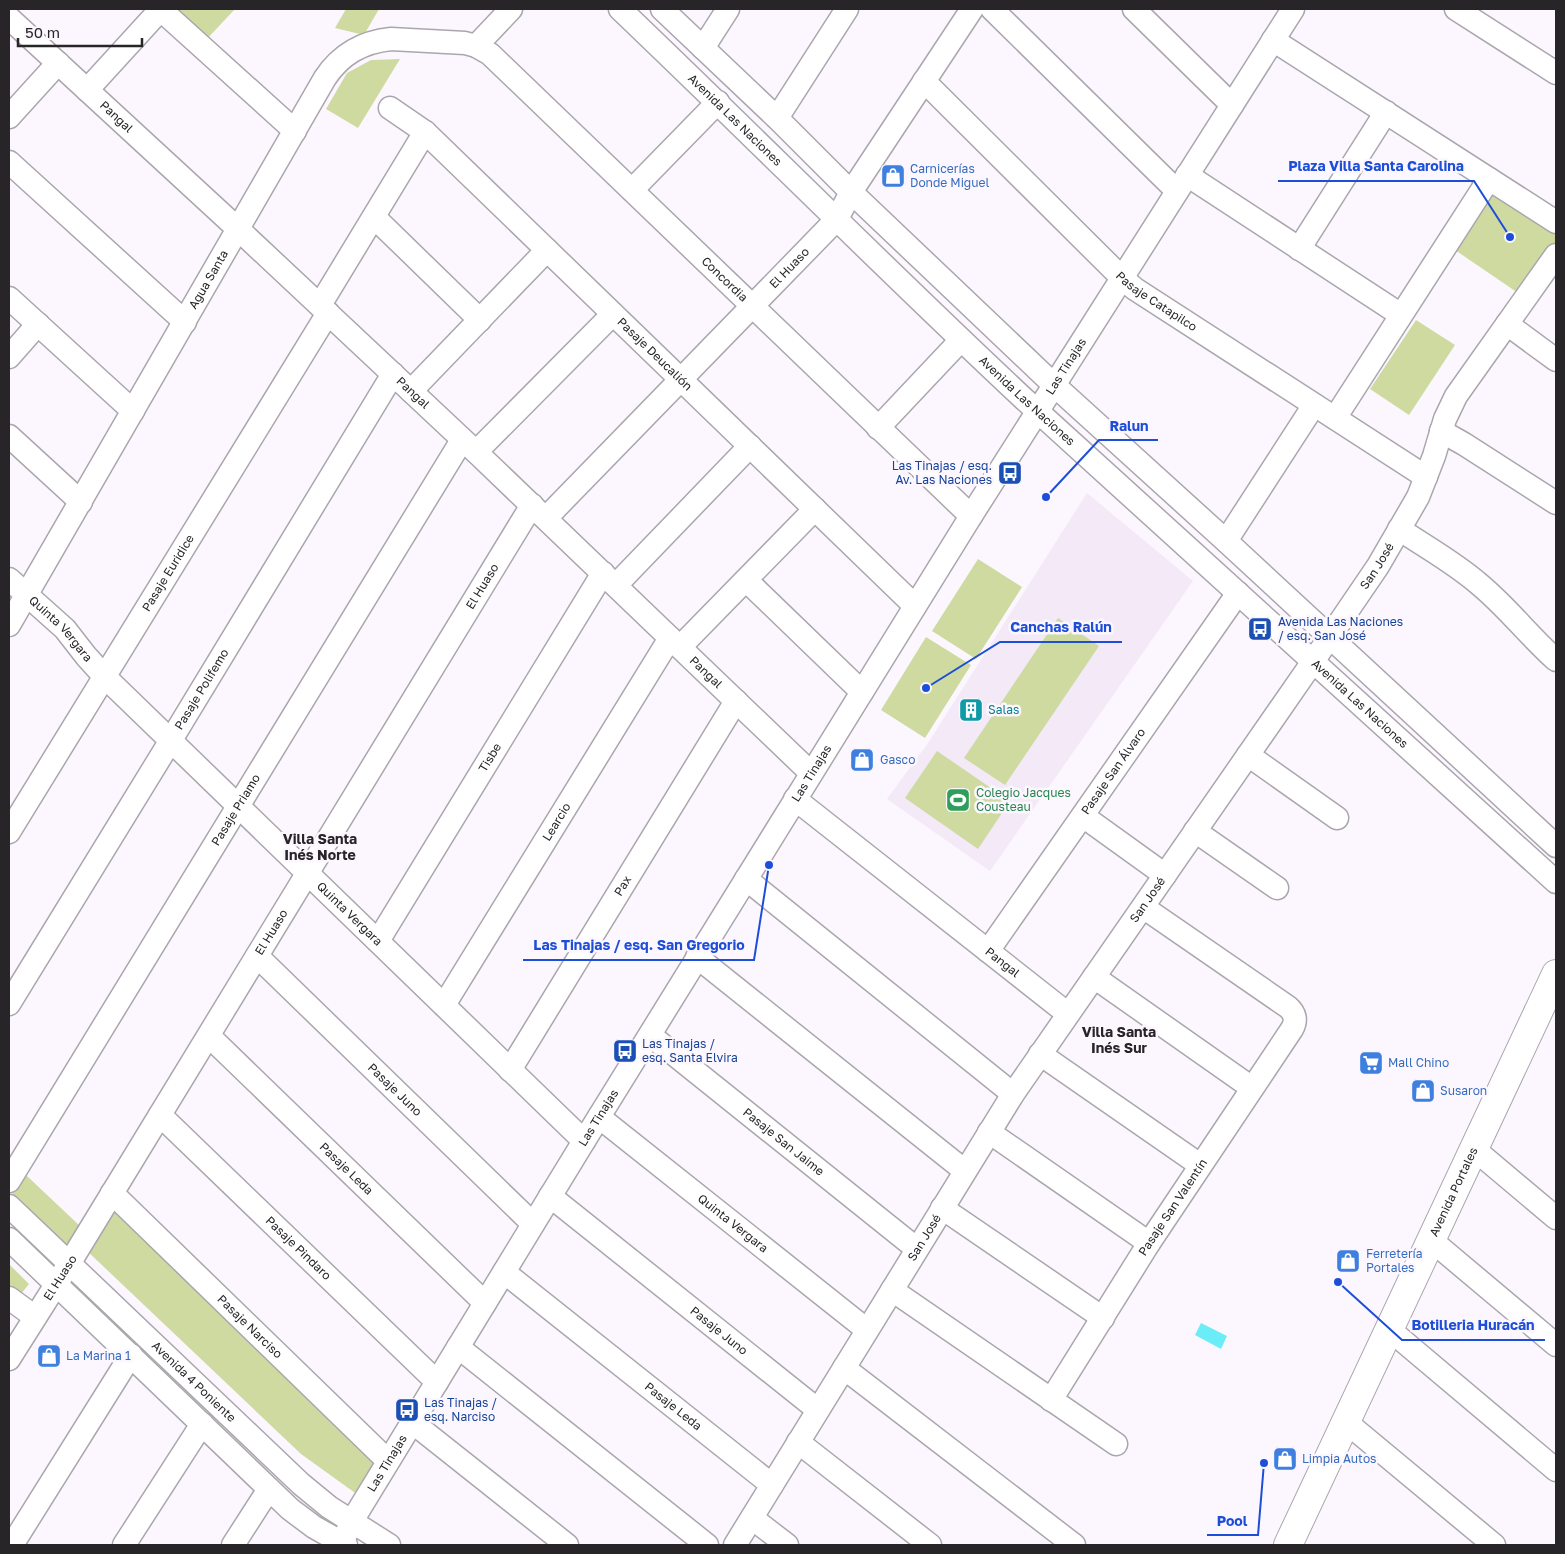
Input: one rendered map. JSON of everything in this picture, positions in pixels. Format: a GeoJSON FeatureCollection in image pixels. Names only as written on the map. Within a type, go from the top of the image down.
{"type":"FeatureCollection","features":[{"type":"Feature","properties":{"kind":"main road","name":"Avenida Portales"},"geometry":{"type":"LineString","coordinates":[[1288,1545],[1556,974]]}},
{"type":"Feature","properties":{"kind":"street"},"geometry":{"type":"LineString","coordinates":[[86,90],[160,9],[295,131]]}},
{"type":"Feature","properties":{"kind":"street"},"geometry":{"type":"LineString","coordinates":[[476,46],[511,9]]}},
{"type":"Feature","properties":{"kind":"street","name":"Avenida Las Naciones"},"geometry":{"type":"LineString","coordinates":[[620,9],[718,102],[961,340],[1037,411],[1314,660],[1556,882]]}},
{"type":"Feature","properties":{"kind":"street"},"geometry":{"type":"LineString","coordinates":[[662,9],[1054,385],[1556,846]]}},
{"type":"Feature","properties":{"kind":"street"},"geometry":{"type":"LineString","coordinates":[[703,48],[728,9]]}},
{"type":"Feature","properties":{"kind":"street"},"geometry":{"type":"LineString","coordinates":[[777,118],[847,9]]}},
{"type":"Feature","properties":{"kind":"street","name":"El Huaso"},"geometry":{"type":"LineString","coordinates":[[9,1359],[308,873],[539,512],[681,380],[837,219],[851,192],[972,9]]}},
{"type":"Feature","properties":{"kind":"street"},"geometry":{"type":"LineString","coordinates":[[992,9],[1182,183],[1299,248],[1401,315]]}},
{"type":"Feature","properties":{"kind":"street"},"geometry":{"type":"LineString","coordinates":[[1134,9],[1232,106]]}},
{"type":"Feature","properties":{"kind":"street"},"geometry":{"type":"LineString","coordinates":[[1456,9],[1556,73]]}},
{"type":"Feature","properties":{"kind":"street","name":"Las Tinajas"},"geometry":{"type":"LineString","coordinates":[[343,1544],[352,1521],[388,1461],[697,957],[1037,411],[1232,106],[1273,40],[1289,10]]}},
{"type":"Feature","properties":{"kind":"street","name":"Pangal"},"geometry":{"type":"LineString","coordinates":[[9,18],[324,309],[812,773]]}},
{"type":"Feature","properties":{"kind":"street","name":"Agua Santa"},"geometry":{"type":"LineString","coordinates":[[9,625],[331,69],[346,54],[370,42],[391,39],[459,42],[476,46]]}},
{"type":"Feature","properties":{"kind":"street"},"geometry":{"type":"LineString","coordinates":[[1273,40],[1556,222]]}},
{"type":"Feature","properties":{"kind":"street","name":"Concordia"},"geometry":{"type":"LineString","coordinates":[[476,46],[496,59],[971,516]]}},
{"type":"Feature","properties":{"kind":"street"},"geometry":{"type":"LineString","coordinates":[[9,117],[58,63]]}},
{"type":"Feature","properties":{"kind":"street","name":"Pasaje Catapilco"},"geometry":{"type":"LineString","coordinates":[[924,82],[1122,278],[1136,289],[1426,477]]}},
{"type":"Feature","properties":{"kind":"street"},"geometry":{"type":"LineString","coordinates":[[632,190],[718,102]]}},
{"type":"Feature","properties":{"kind":"street","name":"Pasaje Deucalión"},"geometry":{"type":"LineString","coordinates":[[390,108],[425,132],[916,606]]}},
{"type":"Feature","properties":{"kind":"street"},"geometry":{"type":"LineString","coordinates":[[1299,248],[1386,112]]}},
{"type":"Feature","properties":{"kind":"street","name":"Pasaje Euridice"},"geometry":{"type":"LineString","coordinates":[[9,832],[105,677],[324,309],[374,217],[425,132]]}},
{"type":"Feature","properties":{"kind":"street"},"geometry":{"type":"LineString","coordinates":[[9,162],[185,322]]}},
{"type":"Feature","properties":{"kind":"street"},"geometry":{"type":"LineString","coordinates":[[1335,418],[1489,179]]}},
{"type":"Feature","properties":{"kind":"street"},"geometry":{"type":"LineString","coordinates":[[374,217],[480,320]]}},
{"type":"Feature","properties":{"kind":"street"},"geometry":{"type":"LineString","coordinates":[[411,391],[547,250]]}},
{"type":"Feature","properties":{"kind":"street","name":"San José"},"geometry":{"type":"LineString","coordinates":[[735,1545],[1013,1094],[1378,566],[1418,497],[1456,396],[1556,255]]}},
{"type":"Feature","properties":{"kind":"street"},"geometry":{"type":"LineString","coordinates":[[9,298],[133,411]]}},
{"type":"Feature","properties":{"kind":"street","name":"Pasaje Priamo"},"geometry":{"type":"LineString","coordinates":[[9,1181],[238,806],[469,446],[613,314]]}},
{"type":"Feature","properties":{"kind":"street"},"geometry":{"type":"LineString","coordinates":[[9,357],[38,324]]}},
{"type":"Feature","properties":{"kind":"street"},"geometry":{"type":"LineString","coordinates":[[1507,324],[1556,360]]}},
{"type":"Feature","properties":{"kind":"street"},"geometry":{"type":"LineString","coordinates":[[878,428],[961,340]]}},
{"type":"Feature","properties":{"kind":"street","name":"Pasaje Polifemo"},"geometry":{"type":"LineString","coordinates":[[9,1004],[393,374]]}},
{"type":"Feature","properties":{"kind":"street"},"geometry":{"type":"LineString","coordinates":[[1226,541],[1314,405]]}},
{"type":"Feature","properties":{"kind":"street"},"geometry":{"type":"LineString","coordinates":[[1441,432],[1464,444],[1556,503]]}},
{"type":"Feature","properties":{"kind":"street"},"geometry":{"type":"LineString","coordinates":[[9,436],[81,502]]}},
{"type":"Feature","properties":{"kind":"street","name":"Tisbe"},"geometry":{"type":"LineString","coordinates":[[378,942],[609,579],[750,446]]}},
{"type":"Feature","properties":{"kind":"street","name":"Learcio"},"geometry":{"type":"LineString","coordinates":[[444,1005],[675,642],[746,580],[815,509]]}},
{"type":"Feature","properties":{"kind":"street"},"geometry":{"type":"LineString","coordinates":[[1399,530],[1478,583],[1556,660]]}},
{"type":"Feature","properties":{"kind":"street","name":"Quinta Vergara"},"geometry":{"type":"LineString","coordinates":[[9,579],[65,629],[105,677],[584,1141]]}},
{"type":"Feature","properties":{"kind":"street"},"geometry":{"type":"LineString","coordinates":[[746,580],[862,692]]}},
{"type":"Feature","properties":{"kind":"street","name":"Pasaje San Álvaro"},"geometry":{"type":"LineString","coordinates":[[988,951],[1238,593]]}},
{"type":"Feature","properties":{"kind":"street","name":"Pax"},"geometry":{"type":"LineString","coordinates":[[510,1070],[736,701]]}},
{"type":"Feature","properties":{"kind":"street"},"geometry":{"type":"LineString","coordinates":[[1248,755],[1337,818]]}},
{"type":"Feature","properties":{"kind":"street","name":"Pangal"},"geometry":{"type":"LineString","coordinates":[[795,799],[1068,1014]]}},
{"type":"Feature","properties":{"kind":"street"},"geometry":{"type":"LineString","coordinates":[[1082,816],[1165,874]]}},
{"type":"Feature","properties":{"kind":"street"},"geometry":{"type":"LineString","coordinates":[[1195,831],[1277,888]]}},
{"type":"Feature","properties":{"kind":"street"},"geometry":{"type":"LineString","coordinates":[[746,879],[1013,1094]]}},
{"type":"Feature","properties":{"kind":"street","name":"Pasaje San Valentín"},"geometry":{"type":"LineString","coordinates":[[1052,1400],[1149,1243],[1294,1025],[1294,1013],[1288,1007],[1143,907]]}},
{"type":"Feature","properties":{"kind":"street","name":"Pasaje Juno"},"geometry":{"type":"LineString","coordinates":[[257,956],[533,1224]]}},
{"type":"Feature","properties":{"kind":"street"},"geometry":{"type":"LineString","coordinates":[[697,957],[965,1171]]}},
{"type":"Feature","properties":{"kind":"street"},"geometry":{"type":"LineString","coordinates":[[1094,977],[1252,1088]]}},
{"type":"Feature","properties":{"kind":"street","name":"Pasaje San Jaime"},"geometry":{"type":"LineString","coordinates":[[650,1035],[917,1249]]}},
{"type":"Feature","properties":{"kind":"street","name":"Pasaje Leda"},"geometry":{"type":"LineString","coordinates":[[208,1036],[485,1303]]}},
{"type":"Feature","properties":{"kind":"street"},"geometry":{"type":"LineString","coordinates":[[1040,1054],[1200,1165]]}},
{"type":"Feature","properties":{"kind":"street","name":"Pasaje Pindaro"},"geometry":{"type":"LineString","coordinates":[[160,1115],[437,1382]]}},
{"type":"Feature","properties":{"kind":"street","name":"Quinta Vergara"},"geometry":{"type":"LineString","coordinates":[[599,1117],[867,1330]]}},
{"type":"Feature","properties":{"kind":"street"},"geometry":{"type":"LineString","coordinates":[[989,1132],[1149,1243]]}},
{"type":"Feature","properties":{"kind":"street"},"geometry":{"type":"LineString","coordinates":[[1474,1149],[1556,1218]]}},
{"type":"Feature","properties":{"kind":"street","name":"Pasaje Narciso"},"geometry":{"type":"LineString","coordinates":[[112,1193],[388,1461]]}},
{"type":"Feature","properties":{"kind":"street","name":"Pasaje Juno"},"geometry":{"type":"LineString","coordinates":[[550,1196],[818,1410]]}},
{"type":"Feature","properties":{"kind":"street","name":"Avenida 4 Poniente"},"geometry":{"type":"LineString","coordinates":[[9,1206],[301,1484],[322,1502],[389,1545]]}},
{"type":"Feature","properties":{"kind":"street"},"geometry":{"type":"LineString","coordinates":[[942,1208],[1103,1318]]}},
{"type":"Feature","properties":{"kind":"street","name":"Avenida 4 Poniente"},"geometry":{"type":"LineString","coordinates":[[9,1239],[269,1489],[301,1518],[343,1544]]}},
{"type":"Feature","properties":{"kind":"street"},"geometry":{"type":"LineString","coordinates":[[1431,1240],[1556,1345]]}},
{"type":"Feature","properties":{"kind":"street","name":"Pasaje Leda"},"geometry":{"type":"LineString","coordinates":[[504,1272],[772,1485]]}},
{"type":"Feature","properties":{"kind":"street"},"geometry":{"type":"LineString","coordinates":[[892,1290],[1116,1444]]}},
{"type":"Feature","properties":{"kind":"street"},"geometry":{"type":"LineString","coordinates":[[9,1298],[35,1317]]}},
{"type":"Feature","properties":{"kind":"street"},"geometry":{"type":"LineString","coordinates":[[1390,1330],[1556,1470]]}},
{"type":"Feature","properties":{"kind":"street"},"geometry":{"type":"LineString","coordinates":[[458,1347],[706,1545]]}},
{"type":"Feature","properties":{"kind":"street"},"geometry":{"type":"LineString","coordinates":[[12,1545],[131,1355]]}},
{"type":"Feature","properties":{"kind":"street"},"geometry":{"type":"LineString","coordinates":[[844,1368],[1074,1545]]}},
{"type":"Feature","properties":{"kind":"street"},"geometry":{"type":"LineString","coordinates":[[412,1422],[567,1545]]}},
{"type":"Feature","properties":{"kind":"street"},"geometry":{"type":"LineString","coordinates":[[1346,1422],[1494,1545]]}},
{"type":"Feature","properties":{"kind":"street"},"geometry":{"type":"LineString","coordinates":[[124,1545],[202,1424]]}},
{"type":"Feature","properties":{"kind":"street"},"geometry":{"type":"LineString","coordinates":[[798,1442],[930,1545]]}},
{"type":"Feature","properties":{"kind":"street"},"geometry":{"type":"LineString","coordinates":[[233,1545],[269,1489]]}},
{"type":"Feature","properties":{"kind":"street"},"geometry":{"type":"LineString","coordinates":[[752,1518],[787,1545]]}},
{"type":"Feature","properties":{"kind":"shaded area","name":"Colegio Jacques Cousteau"},"geometry":{"type":"Polygon","coordinates":[[[1087,493],[1193,581],[990,871],[887,799],[928,743],[1087,493]]]}},
{"type":"Feature","properties":{"kind":"green space"},"geometry":{"type":"Polygon","coordinates":[[[170,9],[235,9],[205,41],[170,9]]]}},
{"type":"Feature","properties":{"kind":"green space"},"geometry":{"type":"Polygon","coordinates":[[[346,9],[379,9],[364,35],[335,28],[346,9]]]}},
{"type":"Feature","properties":{"kind":"green space"},"geometry":{"type":"Polygon","coordinates":[[[400,59],[358,128],[326,109],[347,73],[371,60],[400,59]]]}},
{"type":"Feature","properties":{"kind":"green space"},"geometry":{"type":"Polygon","coordinates":[[[1493,189],[1556,229],[1556,245],[1521,295],[1455,250],[1493,189]]]}},
{"type":"Feature","properties":{"kind":"green space"},"geometry":{"type":"Polygon","coordinates":[[[1416,320],[1455,345],[1409,415],[1370,389],[1416,320]]]}},
{"type":"Feature","properties":{"kind":"green space"},"geometry":{"type":"Polygon","coordinates":[[[978,559],[1022,587],[976,659],[932,631],[978,559]]]}},
{"type":"Feature","properties":{"kind":"green space"},"geometry":{"type":"Polygon","coordinates":[[[1058,618],[1099,646],[1005,785],[964,758],[1058,618]]]}},
{"type":"Feature","properties":{"kind":"green space"},"geometry":{"type":"Polygon","coordinates":[[[926,637],[971,665],[925,738],[881,710],[926,637]]]}},
{"type":"Feature","properties":{"kind":"green space","name":"Colegio Jacques Cousteau"},"geometry":{"type":"Polygon","coordinates":[[[937,751],[1010,801],[978,849],[905,798],[937,751]]]}},
{"type":"Feature","properties":{"kind":"green space"},"geometry":{"type":"Polygon","coordinates":[[[9,1159],[81,1227],[67,1246],[9,1190],[9,1159]]]}},
{"type":"Feature","properties":{"kind":"green space"},"geometry":{"type":"Polygon","coordinates":[[[113,1208],[379,1460],[358,1495],[301,1454],[85,1249],[113,1208]]]}},
{"type":"Feature","properties":{"kind":"green space"},"geometry":{"type":"Polygon","coordinates":[[[9,1264],[29,1284],[21,1294],[9,1285],[9,1264]]]}},
{"type":"Feature","properties":{"kind":"water"},"geometry":{"type":"Polygon","coordinates":[[[1201,1323],[1227,1336],[1221,1349],[1195,1335],[1201,1323]]]}},
{"type":"Feature","properties":{"kind":"place","name":"Carnicerías Donde Miguel"},"geometry":{"type":"Point","coordinates":[893,176]}},
{"type":"Feature","properties":{"kind":"place","name":"Plaza Villa Santa Carolina"},"geometry":{"type":"Point","coordinates":[1510,237]}},
{"type":"Feature","properties":{"kind":"place","name":"Las Tinajas / esq. Av. Las Naciones"},"geometry":{"type":"Point","coordinates":[1010,473]}},
{"type":"Feature","properties":{"kind":"place","name":"Ralun"},"geometry":{"type":"Point","coordinates":[1046,497]}},
{"type":"Feature","properties":{"kind":"place","name":"Avenida Las Naciones / esq. San José"},"geometry":{"type":"Point","coordinates":[1260,629]}},
{"type":"Feature","properties":{"kind":"place","name":"Canchas Ralún"},"geometry":{"type":"Point","coordinates":[926,688]}},
{"type":"Feature","properties":{"kind":"place","name":"Salas"},"geometry":{"type":"Point","coordinates":[971,710]}},
{"type":"Feature","properties":{"kind":"place","name":"Gasco"},"geometry":{"type":"Point","coordinates":[862,760]}},
{"type":"Feature","properties":{"kind":"place","name":"Colegio Jacques Cousteau"},"geometry":{"type":"Point","coordinates":[958,800]}},
{"type":"Feature","properties":{"kind":"place","name":"Las Tinajas / esq. San Gregorio"},"geometry":{"type":"Point","coordinates":[769,865]}},
{"type":"Feature","properties":{"kind":"place","name":"Las Tinajas / esq. Santa Elvira"},"geometry":{"type":"Point","coordinates":[625,1051]}},
{"type":"Feature","properties":{"kind":"place","name":"Mall Chino"},"geometry":{"type":"Point","coordinates":[1371,1063]}},
{"type":"Feature","properties":{"kind":"place","name":"Susaron"},"geometry":{"type":"Point","coordinates":[1423,1091]}},
{"type":"Feature","properties":{"kind":"place","name":"Ferretería Portales"},"geometry":{"type":"Point","coordinates":[1348,1261]}},
{"type":"Feature","properties":{"kind":"place","name":"Botilleria Huracán"},"geometry":{"type":"Point","coordinates":[1338,1282]}},
{"type":"Feature","properties":{"kind":"place","name":"La Marina 1"},"geometry":{"type":"Point","coordinates":[49,1356]}},
{"type":"Feature","properties":{"kind":"place","name":"Las Tinajas / esq. Narciso"},"geometry":{"type":"Point","coordinates":[407,1410]}},
{"type":"Feature","properties":{"kind":"place","name":"Limpia Autos"},"geometry":{"type":"Point","coordinates":[1285,1459]}},
{"type":"Feature","properties":{"kind":"place","name":"Pool"},"geometry":{"type":"Point","coordinates":[1264,1463]}},
{"type":"Feature","properties":{"kind":"district","name":"Villa Santa Inés Norte"},"geometry":{"type":"Point","coordinates":[320,848]}},
{"type":"Feature","properties":{"kind":"district","name":"Villa Santa Inés Sur"},"geometry":{"type":"Point","coordinates":[1119,1040]}}]}
